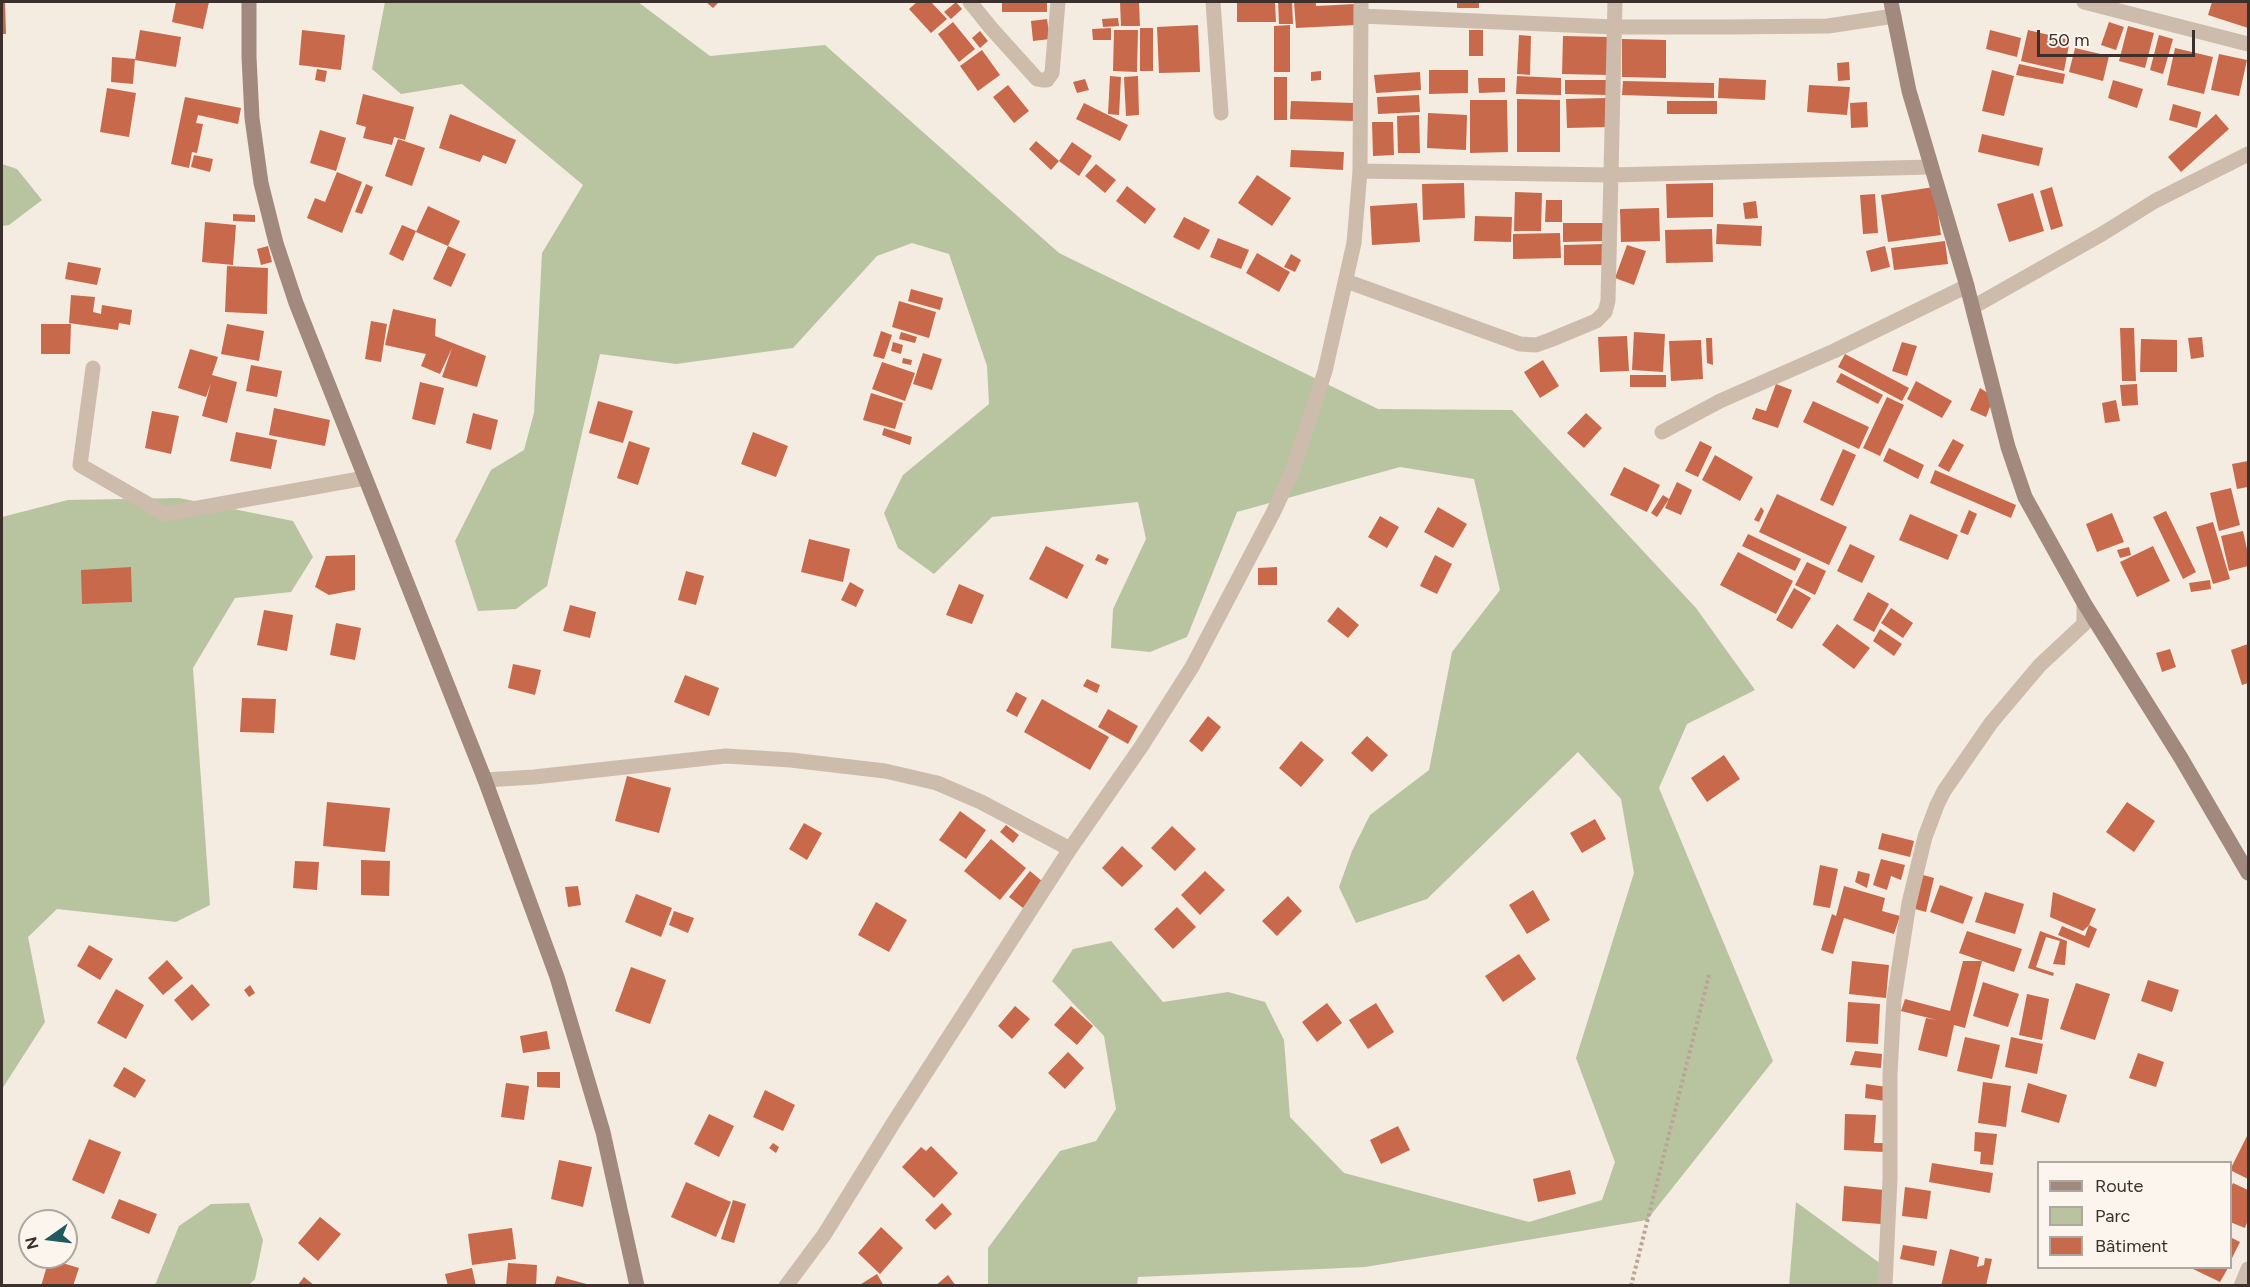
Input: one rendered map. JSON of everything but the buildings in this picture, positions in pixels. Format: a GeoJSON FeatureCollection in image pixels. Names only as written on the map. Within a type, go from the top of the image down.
{"type":"FeatureCollection","features":[{"type":"Feature","properties":{"kind":"street"},"geometry":{"type":"LineString","coordinates":[[249,2],[252,118],[261,183],[276,243],[296,303],[485,780],[558,976],[603,1132],[637,1286]]}},
{"type":"Feature","properties":{"kind":"street"},"geometry":{"type":"LineString","coordinates":[[970,2],[1037,79],[1042,81],[1047,80],[1052,73],[1059,2]]}},
{"type":"Feature","properties":{"kind":"street"},"geometry":{"type":"LineString","coordinates":[[1213,2],[1221,113]]}},
{"type":"Feature","properties":{"kind":"street"},"geometry":{"type":"LineString","coordinates":[[1346,281],[1512,342],[1536,345],[1596,321],[1605,312],[1608,301],[1615,2]]}},
{"type":"Feature","properties":{"kind":"street"},"geometry":{"type":"LineString","coordinates":[[2084,2],[2248,44]]}},
{"type":"Feature","properties":{"kind":"street"},"geometry":{"type":"LineString","coordinates":[[786,1286],[824,1235],[1070,849],[1141,747],[1192,667],[1274,512],[1293,470],[1325,371],[1346,281],[1357,220],[1360,171],[1361,9],[1614,27],[1828,27],[1893,9],[1910,91],[1973,307],[2008,447],[2025,497],[2084,603],[2152,711],[2248,873]]}},
{"type":"Feature","properties":{"kind":"street"},"geometry":{"type":"LineString","coordinates":[[1973,307],[2102,234],[2155,201],[2248,154]]}},
{"type":"Feature","properties":{"kind":"street"},"geometry":{"type":"LineString","coordinates":[[1360,171],[1611,175],[1931,167]]}},
{"type":"Feature","properties":{"kind":"street"},"geometry":{"type":"LineString","coordinates":[[1662,432],[1720,401],[1834,351],[1967,286]]}},
{"type":"Feature","properties":{"kind":"street"},"geometry":{"type":"LineString","coordinates":[[93,368],[80,465],[165,514],[365,478]]}},
{"type":"Feature","properties":{"kind":"street"},"geometry":{"type":"LineString","coordinates":[[1885,1286],[1894,999],[1909,903],[1925,837],[1944,791],[1991,723],[2040,665],[2084,624],[2084,603]]}},
{"type":"Feature","properties":{"kind":"street"},"geometry":{"type":"LineString","coordinates":[[485,780],[534,777],[726,756],[791,760],[885,771],[937,783],[981,802],[1070,849]]}},
{"type":"Feature","properties":{"kind":"street"},"geometry":{"type":"LineString","coordinates":[[2241,1286],[2248,1269]]}},
{"type":"Feature","properties":{"kind":"path"},"geometry":{"type":"LineString","coordinates":[[1631,1286],[1709,975]]}},
{"type":"Feature","properties":{"kind":"green space"},"geometry":{"type":"Polygon","coordinates":[[[385,2],[638,2],[710,56],[825,45],[1059,253],[1378,409],[1512,410],[1696,608],[1755,690],[1687,724],[1659,788],[1773,1061],[1647,1220],[1365,1267],[1138,1277],[1137,1285],[988,1285],[988,1248],[1060,1151],[1096,1141],[1116,1109],[1104,1036],[1052,981],[1073,949],[1111,941],[1163,1002],[1228,992],[1265,1002],[1284,1040],[1290,1117],[1344,1173],[1529,1222],[1602,1200],[1615,1162],[1576,1058],[1634,873],[1621,799],[1578,752],[1427,899],[1356,923],[1339,887],[1352,851],[1370,815],[1429,770],[1452,652],[1500,590],[1474,479],[1400,467],[1237,512],[1187,637],[1150,652],[1111,648],[1113,609],[1146,539],[1138,502],[992,517],[934,574],[898,548],[884,513],[903,475],[989,404],[987,366],[949,254],[912,243],[877,256],[793,348],[676,364],[600,354],[547,586],[516,609],[478,611],[455,541],[491,470],[524,450],[534,413],[542,253],[583,185],[462,84],[401,94],[372,69],[385,2]]]}},
{"type":"Feature","properties":{"kind":"green space"},"geometry":{"type":"Polygon","coordinates":[[[2,164],[17,169],[42,200],[9,225],[2,226],[2,164]]]}},
{"type":"Feature","properties":{"kind":"green space"},"geometry":{"type":"Polygon","coordinates":[[[179,498],[293,521],[313,557],[291,592],[235,598],[193,668],[210,905],[176,922],[57,909],[28,937],[45,1022],[2,1089],[2,517],[68,500],[179,498]]]}},
{"type":"Feature","properties":{"kind":"green space"},"geometry":{"type":"Polygon","coordinates":[[[1796,1202],[1881,1264],[1879,1285],[1789,1286],[1796,1202]]]}},
{"type":"Feature","properties":{"kind":"green space"},"geometry":{"type":"Polygon","coordinates":[[[249,1203],[263,1240],[255,1279],[249,1285],[155,1285],[179,1226],[211,1204],[249,1203]]]}}]}
